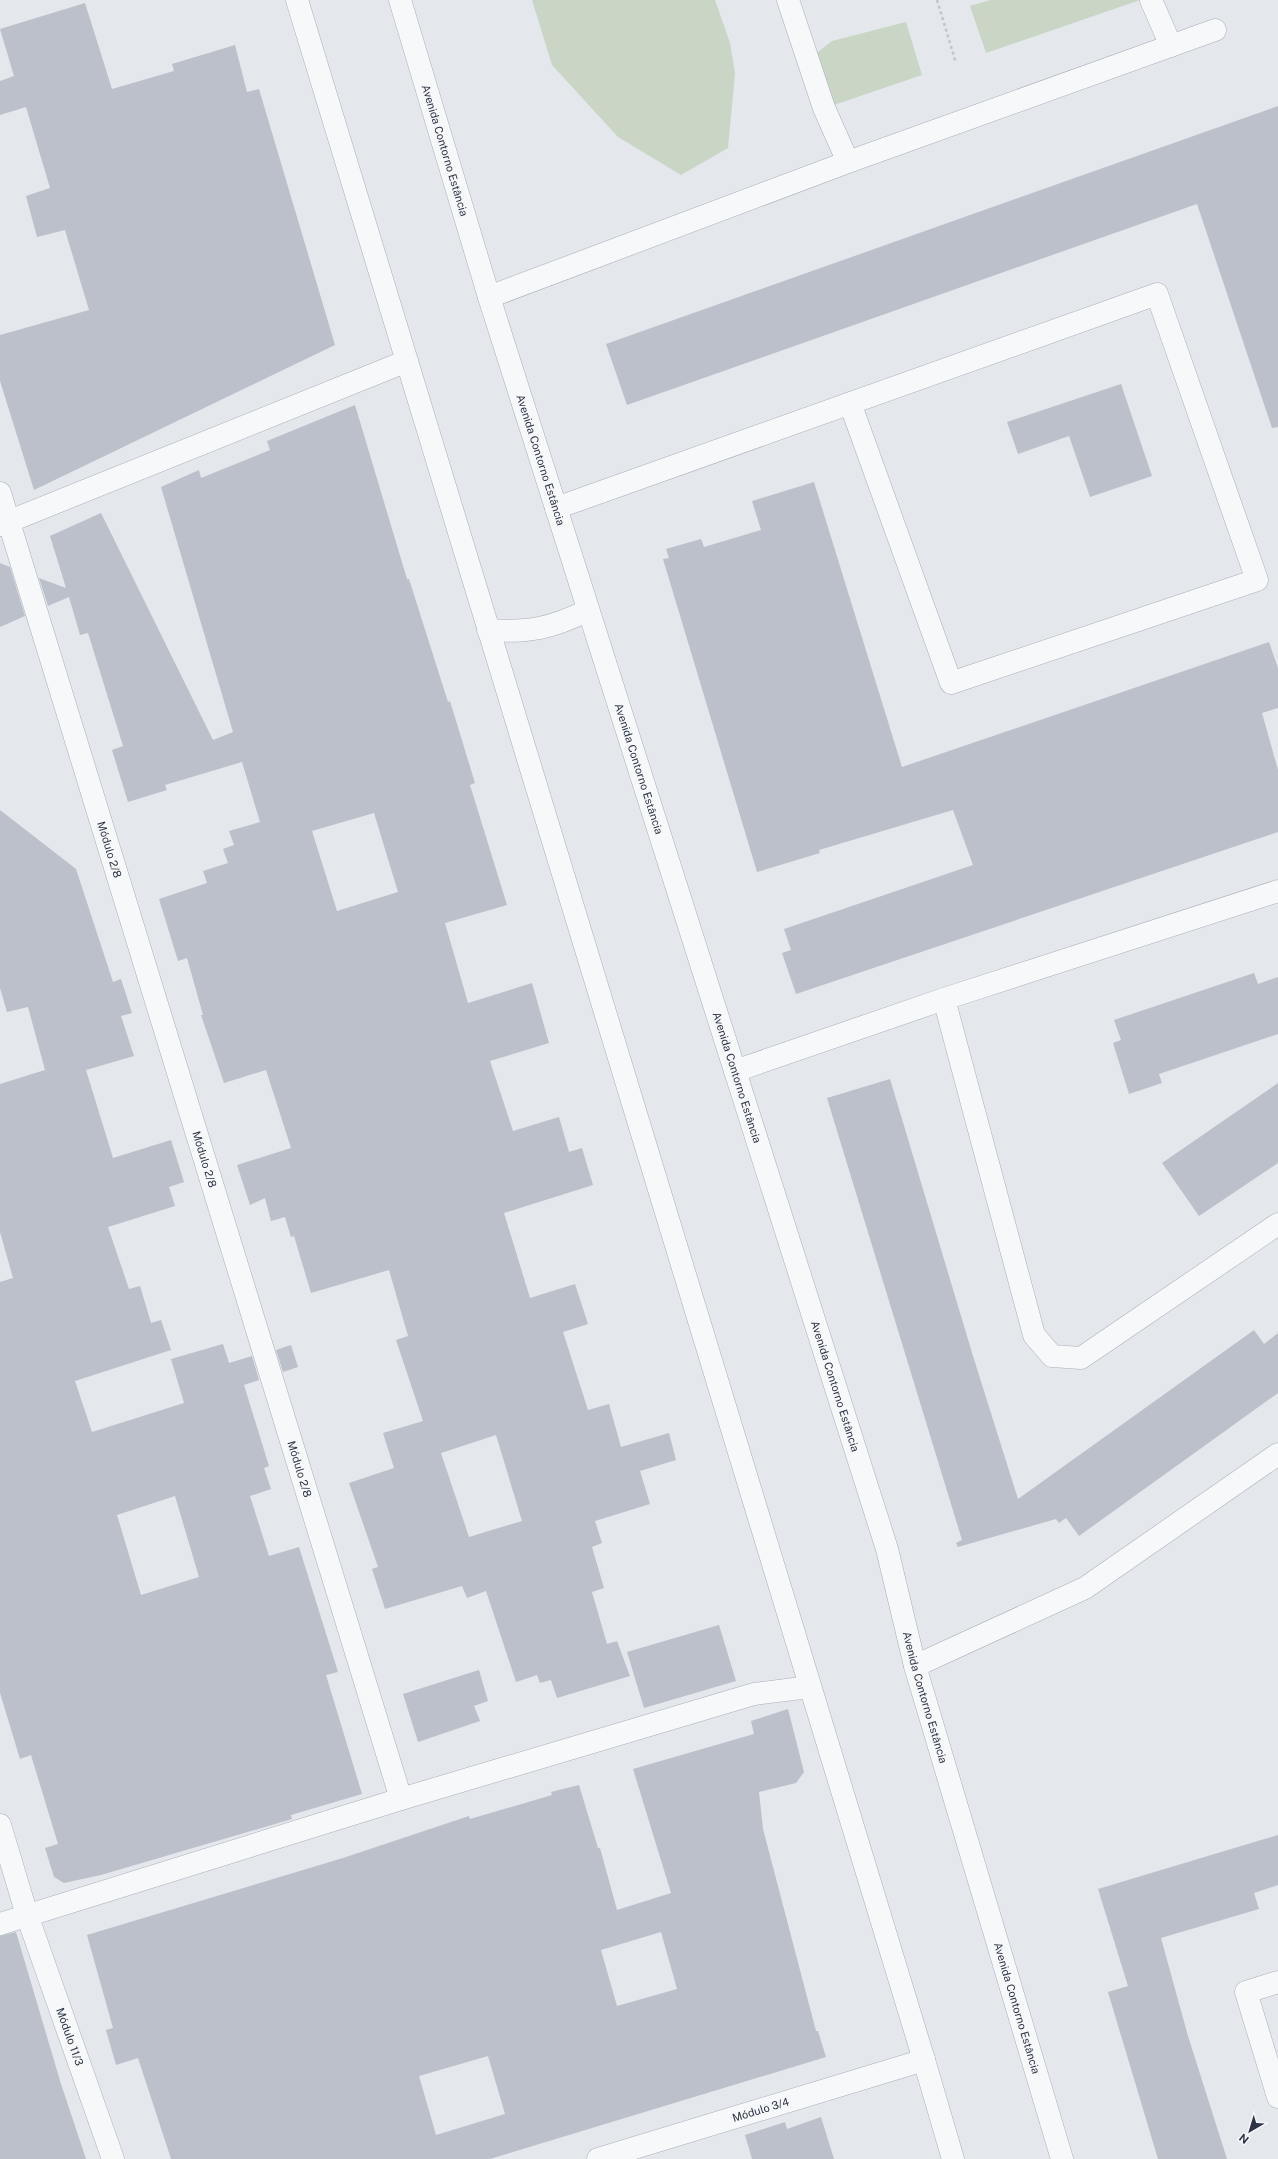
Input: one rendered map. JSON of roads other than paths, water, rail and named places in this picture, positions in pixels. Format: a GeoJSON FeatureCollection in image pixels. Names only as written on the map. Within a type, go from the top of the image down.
{"type":"FeatureCollection","features":[{"type":"Feature","properties":{"kind":"street"},"geometry":{"type":"LineString","coordinates":[[297,0],[953,2159]]}},
{"type":"Feature","properties":{"kind":"street","name":"Avenida Contorno Estância"},"geometry":{"type":"LineString","coordinates":[[400,0],[489,297],[887,1549],[915,1666],[1062,2159]]}},
{"type":"Feature","properties":{"kind":"street"},"geometry":{"type":"LineString","coordinates":[[788,0],[824,108],[848,162]]}},
{"type":"Feature","properties":{"kind":"street"},"geometry":{"type":"LineString","coordinates":[[1151,0],[1171,46]]}},
{"type":"Feature","properties":{"kind":"street"},"geometry":{"type":"LineString","coordinates":[[489,297],[848,162],[1215,30]]}},
{"type":"Feature","properties":{"kind":"street"},"geometry":{"type":"LineString","coordinates":[[556,508],[1157,294],[1257,580],[951,683],[850,404]]}},
{"type":"Feature","properties":{"kind":"street"},"geometry":{"type":"LineString","coordinates":[[4,523],[406,360]]}},
{"type":"Feature","properties":{"kind":"street","name":"Módulo 2/8"},"geometry":{"type":"LineString","coordinates":[[0,493],[4,523],[401,1798]]}},
{"type":"Feature","properties":{"kind":"street"},"geometry":{"type":"LineString","coordinates":[[488,630],[515,632],[541,629],[565,622],[588,610]]}},
{"type":"Feature","properties":{"kind":"street"},"geometry":{"type":"LineString","coordinates":[[736,1071],[944,999],[1278,891]]}},
{"type":"Feature","properties":{"kind":"street"},"geometry":{"type":"LineString","coordinates":[[944,999],[1034,1335],[1052,1356],[1081,1358],[1278,1224]]}},
{"type":"Feature","properties":{"kind":"street"},"geometry":{"type":"LineString","coordinates":[[915,1666],[1084,1588],[1278,1454]]}},
{"type":"Feature","properties":{"kind":"street"},"geometry":{"type":"LineString","coordinates":[[0,1924],[401,1798],[754,1694],[810,1687]]}},
{"type":"Feature","properties":{"kind":"street","name":"Módulo 11/3"},"geometry":{"type":"LineString","coordinates":[[0,1825],[27,1915],[113,2159]]}},
{"type":"Feature","properties":{"kind":"street"},"geometry":{"type":"LineString","coordinates":[[1278,1982],[1246,1992],[1278,2097]]}},
{"type":"Feature","properties":{"kind":"street","name":"Módulo 3/4"},"geometry":{"type":"LineString","coordinates":[[598,2159],[924,2060]]}}]}
